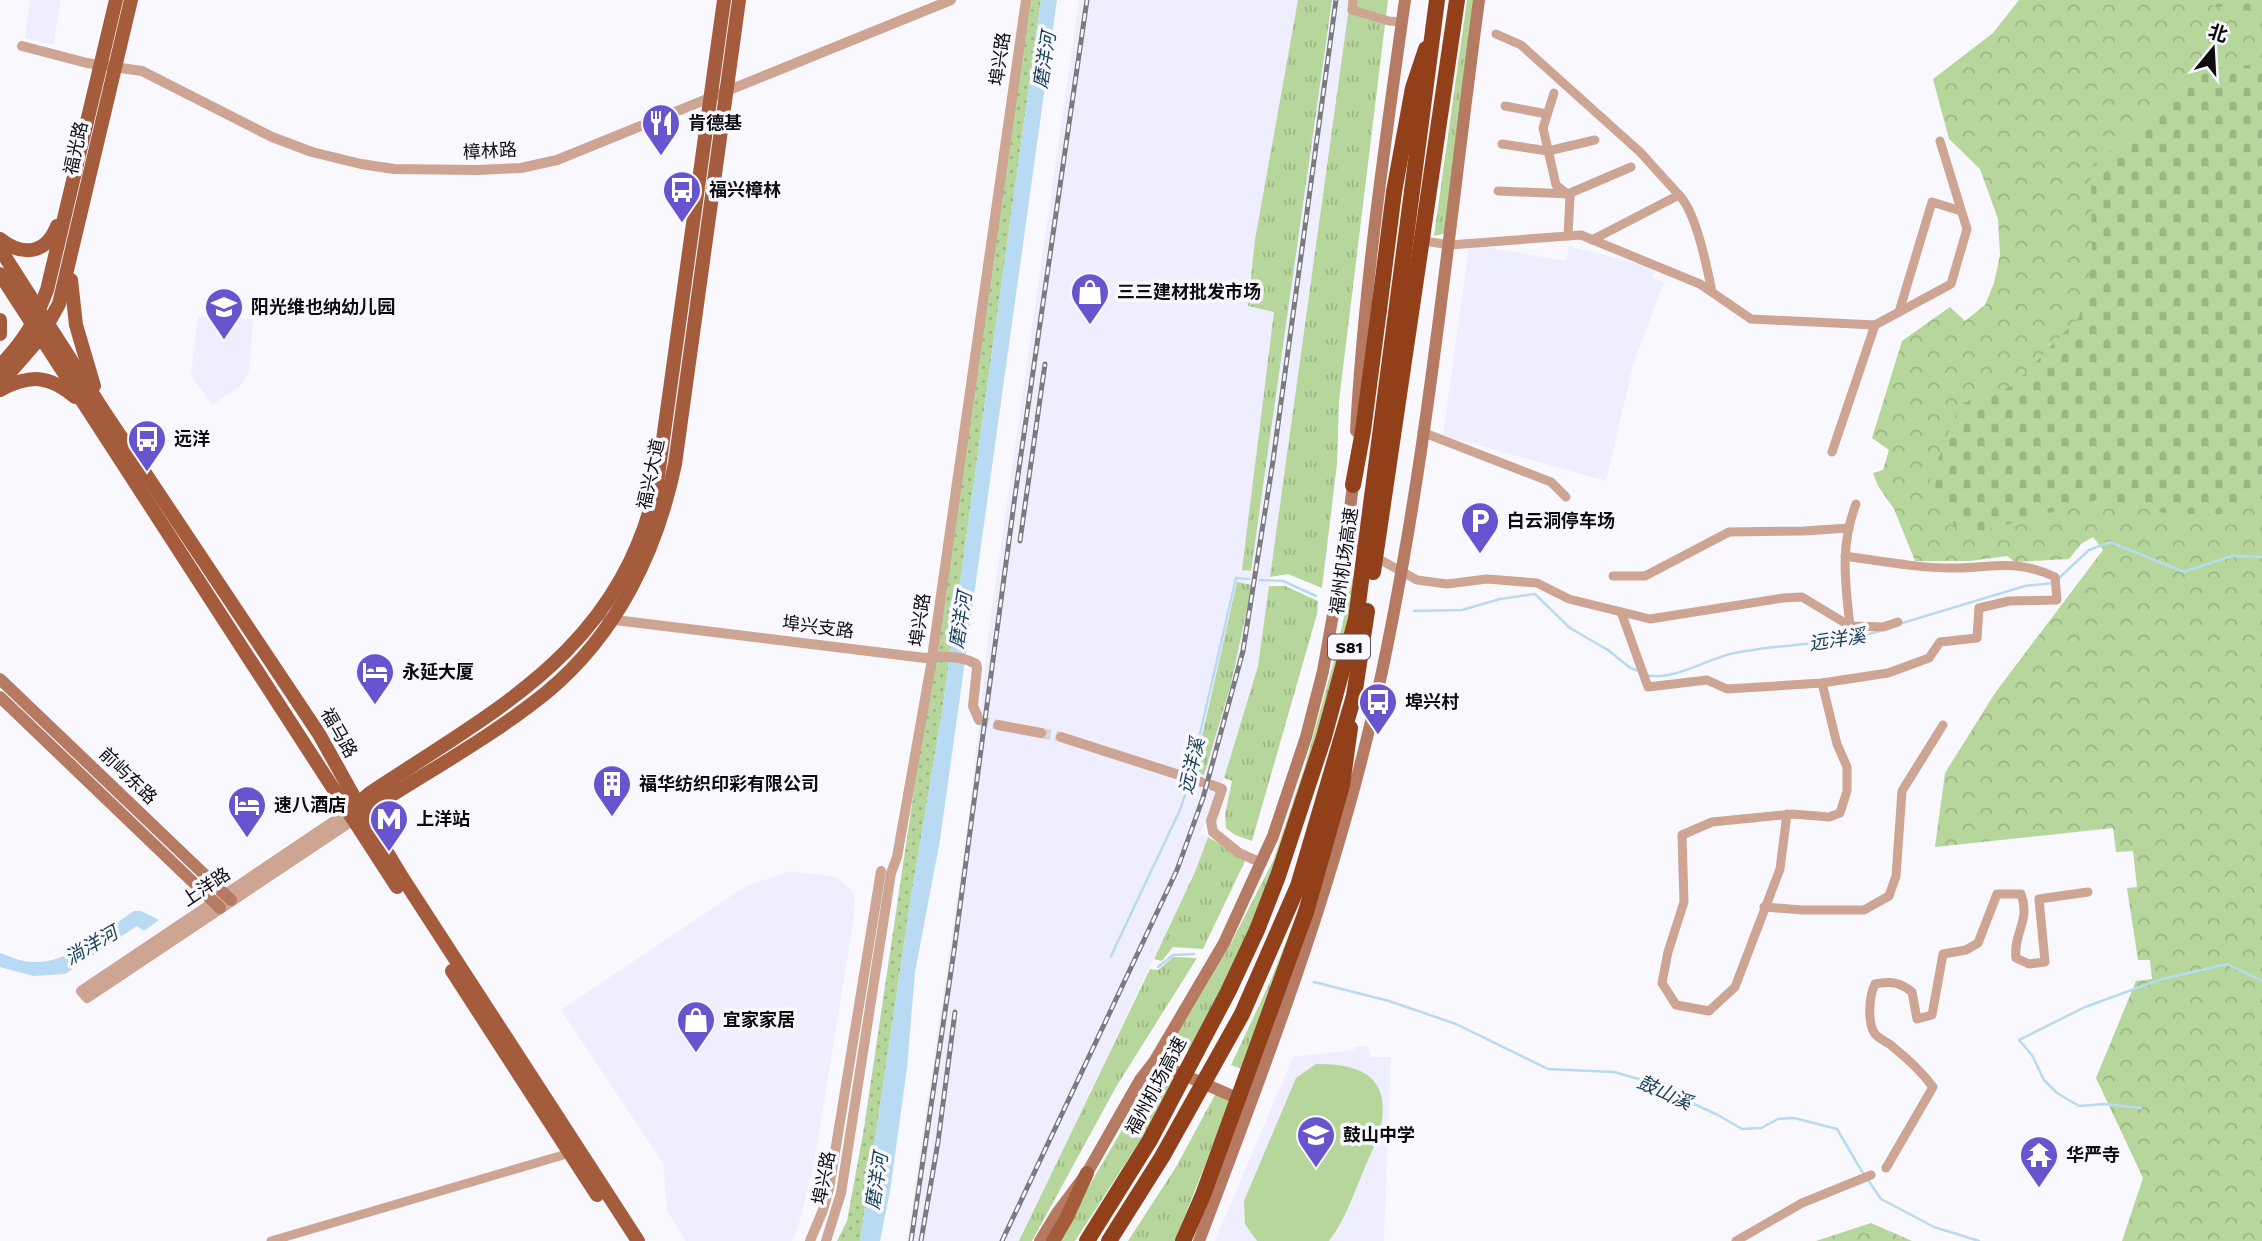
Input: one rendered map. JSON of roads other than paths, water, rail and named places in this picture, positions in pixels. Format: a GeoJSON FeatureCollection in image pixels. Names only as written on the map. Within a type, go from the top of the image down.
{"type":"FeatureCollection","features":[{"type":"Feature","properties":{"kind":"highway","name":"福州机场高速"},"geometry":{"type":"LineString","coordinates":[[1087,1241],[1150,1140],[1228,992],[1278,876],[1324,737],[1356,619],[1437,0]]}},
{"type":"Feature","properties":{"kind":"highway","name":"福州机场高速"},"geometry":{"type":"LineString","coordinates":[[1109,1241],[1162,1157],[1241,1014],[1298,886],[1354,696],[1457,0]]}},
{"type":"Feature","properties":{"kind":"highway"},"geometry":{"type":"LineString","coordinates":[[1353,485],[1363,431],[1394,192],[1413,89],[1434,23]]}},
{"type":"Feature","properties":{"kind":"highway"},"geometry":{"type":"LineString","coordinates":[[1183,1241],[1203,1195],[1306,912],[1342,785],[1354,696]]}},
{"type":"Feature","properties":{"kind":"main road","name":"福光路"},"geometry":{"type":"LineString","coordinates":[[36,332],[48,324],[59,304],[72,256],[107,65],[116,0]]}},
{"type":"Feature","properties":{"kind":"main road","name":"福光路"},"geometry":{"type":"LineString","coordinates":[[36,332],[67,202],[107,65],[131,0]]}},
{"type":"Feature","properties":{"kind":"main road","name":"福兴大道"},"geometry":{"type":"LineString","coordinates":[[604,619],[639,541],[651,510],[657,483],[724,0]]}},
{"type":"Feature","properties":{"kind":"main road","name":"福兴大道"},"geometry":{"type":"LineString","coordinates":[[356,812],[370,793],[518,695],[630,593],[648,555],[671,482],[739,0]]}},
{"type":"Feature","properties":{"kind":"main road"},"geometry":{"type":"LineString","coordinates":[[1053,1241],[1087,1173],[1140,1080],[1154,1062],[1224,943],[1262,863],[1306,737],[1323,671],[1346,541],[1353,485],[1359,377],[1405,0]]}},
{"type":"Feature","properties":{"kind":"main road"},"geometry":{"type":"LineString","coordinates":[[1199,1241],[1301,962],[1350,801],[1372,717],[1400,571],[1450,245],[1479,0]]}},
{"type":"Feature","properties":{"kind":"main road"},"geometry":{"type":"LineString","coordinates":[[0,239],[18,249],[32,250],[42,247],[55,232],[67,202]]}},
{"type":"Feature","properties":{"kind":"main road","name":"福马路"},"geometry":{"type":"LineString","coordinates":[[0,249],[99,404],[319,734],[356,812],[627,1241]]}},
{"type":"Feature","properties":{"kind":"main road"},"geometry":{"type":"LineString","coordinates":[[72,256],[71,293],[76,325],[99,404]]}},
{"type":"Feature","properties":{"kind":"main road","name":"福马路"},"geometry":{"type":"LineString","coordinates":[[0,274],[82,403],[432,923],[638,1241]]}},
{"type":"Feature","properties":{"kind":"main road"},"geometry":{"type":"LineString","coordinates":[[0,320],[0,334]]}},
{"type":"Feature","properties":{"kind":"main road"},"geometry":{"type":"LineString","coordinates":[[0,384],[36,332]]}},
{"type":"Feature","properties":{"kind":"main road"},"geometry":{"type":"LineString","coordinates":[[0,366],[25,346]]}},
{"type":"Feature","properties":{"kind":"main road"},"geometry":{"type":"LineString","coordinates":[[0,390],[16,381],[43,378],[69,392],[82,403]]}},
{"type":"Feature","properties":{"kind":"main road","name":"前屿东路"},"geometry":{"type":"LineString","coordinates":[[0,679],[223,901]]}},
{"type":"Feature","properties":{"kind":"main road","name":"前屿东路"},"geometry":{"type":"LineString","coordinates":[[0,697],[223,901]]}},
{"type":"Feature","properties":{"kind":"main road"},"geometry":{"type":"LineString","coordinates":[[1154,1062],[1250,1104]]}},
{"type":"Feature","properties":{"kind":"main road"},"geometry":{"type":"LineString","coordinates":[[1040,1241],[1087,1173]]}},
{"type":"Feature","properties":{"kind":"street","name":"樟林路"},"geometry":{"type":"LineString","coordinates":[[22,46],[150,75],[296,147],[361,164],[394,169],[477,170],[541,165],[578,152],[951,0]]}},
{"type":"Feature","properties":{"kind":"street","name":"埠兴路"},"geometry":{"type":"LineString","coordinates":[[810,1241],[829,1189],[886,872],[897,857],[932,657],[1026,0]]}},
{"type":"Feature","properties":{"kind":"street"},"geometry":{"type":"LineString","coordinates":[[1353,0],[1352,10],[1389,22],[1402,22]]}},
{"type":"Feature","properties":{"kind":"street"},"geometry":{"type":"LineString","coordinates":[[1496,34],[1521,45],[1640,152],[1686,202],[1704,256],[1712,292]]}},
{"type":"Feature","properties":{"kind":"street"},"geometry":{"type":"LineString","coordinates":[[1554,93],[1543,128],[1556,185],[1570,196],[1569,236]]}},
{"type":"Feature","properties":{"kind":"street"},"geometry":{"type":"LineString","coordinates":[[1505,106],[1547,114]]}},
{"type":"Feature","properties":{"kind":"street"},"geometry":{"type":"LineString","coordinates":[[1502,145],[1548,151],[1595,140]]}},
{"type":"Feature","properties":{"kind":"street"},"geometry":{"type":"LineString","coordinates":[[1375,234],[1450,245],[1581,235],[1700,284],[1751,320],[1875,325],[1951,284],[1967,229],[1940,141]]}},
{"type":"Feature","properties":{"kind":"street"},"geometry":{"type":"LineString","coordinates":[[1498,191],[1568,194],[1631,167]]}},
{"type":"Feature","properties":{"kind":"street"},"geometry":{"type":"LineString","coordinates":[[1592,240],[1679,195]]}},
{"type":"Feature","properties":{"kind":"street"},"geometry":{"type":"LineString","coordinates":[[1899,312],[1932,202],[1961,211]]}},
{"type":"Feature","properties":{"kind":"street"},"geometry":{"type":"LineString","coordinates":[[1832,453],[1875,325]]}},
{"type":"Feature","properties":{"kind":"street"},"geometry":{"type":"LineString","coordinates":[[1422,432],[1551,482],[1566,497]]}},
{"type":"Feature","properties":{"kind":"street"},"geometry":{"type":"LineString","coordinates":[[1850,626],[1843,565],[1856,504]]}},
{"type":"Feature","properties":{"kind":"street"},"geometry":{"type":"LineString","coordinates":[[1613,576],[1645,576],[1729,532],[1849,528]]}},
{"type":"Feature","properties":{"kind":"street"},"geometry":{"type":"LineString","coordinates":[[1346,541],[1417,580],[1447,583],[1487,579],[1537,583],[1569,599],[1650,619],[1802,597],[1850,626],[1883,627],[1898,622]]}},
{"type":"Feature","properties":{"kind":"street"},"geometry":{"type":"LineString","coordinates":[[1621,612],[1647,687],[1707,680],[1727,689],[1822,683],[1888,673],[1929,658],[1940,642],[1977,638],[1979,608],[2009,601],[2057,600],[2055,577],[2035,568],[2001,564],[1955,568],[1915,566],[1845,556]]}},
{"type":"Feature","properties":{"kind":"street","name":"埠兴支路"},"geometry":{"type":"LineString","coordinates":[[604,619],[968,660],[976,664],[977,668],[973,706],[979,720]]}},
{"type":"Feature","properties":{"kind":"street"},"geometry":{"type":"LineString","coordinates":[[1787,814],[1780,869],[1735,987],[1709,1011],[1676,1005],[1662,983],[1668,952],[1684,902],[1682,835],[1712,822],[1787,814],[1829,817],[1840,813],[1847,791],[1847,767],[1837,744],[1822,683]]}},
{"type":"Feature","properties":{"kind":"street"},"geometry":{"type":"LineString","coordinates":[[998,725],[1041,733]]}},
{"type":"Feature","properties":{"kind":"street"},"geometry":{"type":"LineString","coordinates":[[1765,907],[1864,910],[1889,896],[1896,876],[1902,791],[1943,725]]}},
{"type":"Feature","properties":{"kind":"street"},"geometry":{"type":"LineString","coordinates":[[1061,737],[1212,785],[1213,832],[1239,853],[1262,863]]}},
{"type":"Feature","properties":{"kind":"street","name":"上洋路"},"geometry":{"type":"LineString","coordinates":[[84,994],[356,812]]}},
{"type":"Feature","properties":{"kind":"street","name":"埠兴路"},"geometry":{"type":"LineString","coordinates":[[826,1241],[841,1192],[886,872]]}},
{"type":"Feature","properties":{"kind":"street"},"geometry":{"type":"LineString","coordinates":[[1886,1167],[1933,1087],[1922,1072],[1876,1035],[1871,1025],[1871,993],[1875,984],[1890,981],[1903,985],[1912,992],[1917,1019],[1932,1015],[1943,954],[1966,950],[1978,943],[1997,894],[2021,894],[2026,908],[2015,949],[2016,958],[2029,964],[2045,962],[2039,899],[2088,892]]}},
{"type":"Feature","properties":{"kind":"street"},"geometry":{"type":"LineString","coordinates":[[271,1241],[570,1153]]}},
{"type":"Feature","properties":{"kind":"street"},"geometry":{"type":"LineString","coordinates":[[1736,1241],[1802,1203],[1871,1175]]}},
{"type":"Feature","properties":{"kind":"water","name":"磨洋河"},"geometry":{"type":"Polygon","coordinates":[[[1041,0],[1057,0],[940,840],[915,972],[907,1068],[890,1191],[880,1241],[860,1241],[911,897],[942,712],[1041,0]]]}},
{"type":"Feature","properties":{"kind":"water","name":"淌洋河"},"geometry":{"type":"Polygon","coordinates":[[[134,911],[141,911],[159,920],[144,931],[137,926],[65,974],[33,976],[0,967],[0,953],[28,962],[60,958],[86,945],[134,911]]]}},
{"type":"Feature","properties":{"kind":"waterway","name":"远洋溪"},"geometry":{"type":"LineString","coordinates":[[2059,578],[2089,550],[2110,542],[2184,572],[2232,556],[2262,557]]}},
{"type":"Feature","properties":{"kind":"waterway","name":"远洋溪"},"geometry":{"type":"LineString","coordinates":[[1190,777],[1236,578],[1249,579]]}},
{"type":"Feature","properties":{"kind":"waterway","name":"远洋溪"},"geometry":{"type":"LineString","coordinates":[[1260,580],[1283,581],[1316,596]]}},
{"type":"Feature","properties":{"kind":"waterway","name":"远洋溪"},"geometry":{"type":"LineString","coordinates":[[1899,624],[2025,586],[2054,583]]}},
{"type":"Feature","properties":{"kind":"waterway","name":"远洋溪"},"geometry":{"type":"LineString","coordinates":[[1414,611],[1462,610],[1500,599],[1535,594],[1570,628],[1638,671]]}},
{"type":"Feature","properties":{"kind":"waterway","name":"远洋溪"},"geometry":{"type":"LineString","coordinates":[[1647,675],[1677,673],[1749,650],[1843,639],[1880,631]]}},
{"type":"Feature","properties":{"kind":"waterway","name":"远洋溪"},"geometry":{"type":"LineString","coordinates":[[1111,956],[1180,810],[1189,783]]}},
{"type":"Feature","properties":{"kind":"waterway"},"geometry":{"type":"LineString","coordinates":[[1158,967],[1173,955],[1194,954]]}},
{"type":"Feature","properties":{"kind":"waterway"},"geometry":{"type":"LineString","coordinates":[[2141,1108],[2104,1104],[2079,1106],[2057,1093],[2044,1080],[2032,1055],[2019,1040],[2085,1007],[2159,980],[2227,964],[2262,981]]}},
{"type":"Feature","properties":{"kind":"waterway","name":"鼓山溪"},"geometry":{"type":"LineString","coordinates":[[1314,982],[1389,1001],[1456,1024],[1548,1069],[1614,1072],[1642,1080],[1742,1129],[1761,1128],[1778,1119],[1794,1118],[1837,1129],[1864,1175]]}},
{"type":"Feature","properties":{"kind":"waterway","name":"鼓山溪"},"geometry":{"type":"LineString","coordinates":[[1868,1180],[1881,1199],[1934,1227],[1979,1241]]}},
{"type":"Feature","properties":{"kind":"tunnel"},"geometry":{"type":"LineString","coordinates":[[979,720],[998,725]]}},
{"type":"Feature","properties":{"kind":"tunnel"},"geometry":{"type":"LineString","coordinates":[[1041,733],[1061,737]]}},
{"type":"Feature","properties":{"kind":"railway"},"geometry":{"type":"LineString","coordinates":[[911,1241],[1087,0]]}},
{"type":"Feature","properties":{"kind":"railway"},"geometry":{"type":"LineString","coordinates":[[1002,1241],[1177,870],[1203,798],[1243,651],[1273,461],[1336,0]]}},
{"type":"Feature","properties":{"kind":"railway"},"geometry":{"type":"LineString","coordinates":[[1020,541],[1045,364]]}},
{"type":"Feature","properties":{"kind":"railway"},"geometry":{"type":"LineString","coordinates":[[921,1241],[938,1142],[955,1012]]}},
{"type":"Feature","properties":{"kind":"place","name":"肯德基"},"geometry":{"type":"Point","coordinates":[661,157]}},
{"type":"Feature","properties":{"kind":"place","name":"福兴樟林"},"geometry":{"type":"Point","coordinates":[682,224]}},
{"type":"Feature","properties":{"kind":"place","name":"三三建材批发市场"},"geometry":{"type":"Point","coordinates":[1090,326]}},
{"type":"Feature","properties":{"kind":"place","name":"阳光维也纳幼儿园"},"geometry":{"type":"Point","coordinates":[224,341]}},
{"type":"Feature","properties":{"kind":"place","name":"远洋"},"geometry":{"type":"Point","coordinates":[147,473]}},
{"type":"Feature","properties":{"kind":"place","name":"白云洞停车场"},"geometry":{"type":"Point","coordinates":[1480,555]}},
{"type":"Feature","properties":{"kind":"place","name":"永延大厦"},"geometry":{"type":"Point","coordinates":[375,706]}},
{"type":"Feature","properties":{"kind":"place","name":"埠兴村"},"geometry":{"type":"Point","coordinates":[1378,736]}},
{"type":"Feature","properties":{"kind":"place","name":"福华纺织印彩有限公司"},"geometry":{"type":"Point","coordinates":[612,818]}},
{"type":"Feature","properties":{"kind":"place","name":"速八酒店"},"geometry":{"type":"Point","coordinates":[247,839]}},
{"type":"Feature","properties":{"kind":"place","name":"上洋站"},"geometry":{"type":"Point","coordinates":[389,853]}},
{"type":"Feature","properties":{"kind":"place","name":"宜家家居"},"geometry":{"type":"Point","coordinates":[696,1054]}},
{"type":"Feature","properties":{"kind":"place","name":"鼓山中学"},"geometry":{"type":"Point","coordinates":[1316,1169]}},
{"type":"Feature","properties":{"kind":"place","name":"华严寺"},"geometry":{"type":"Point","coordinates":[2039,1189]}}]}
